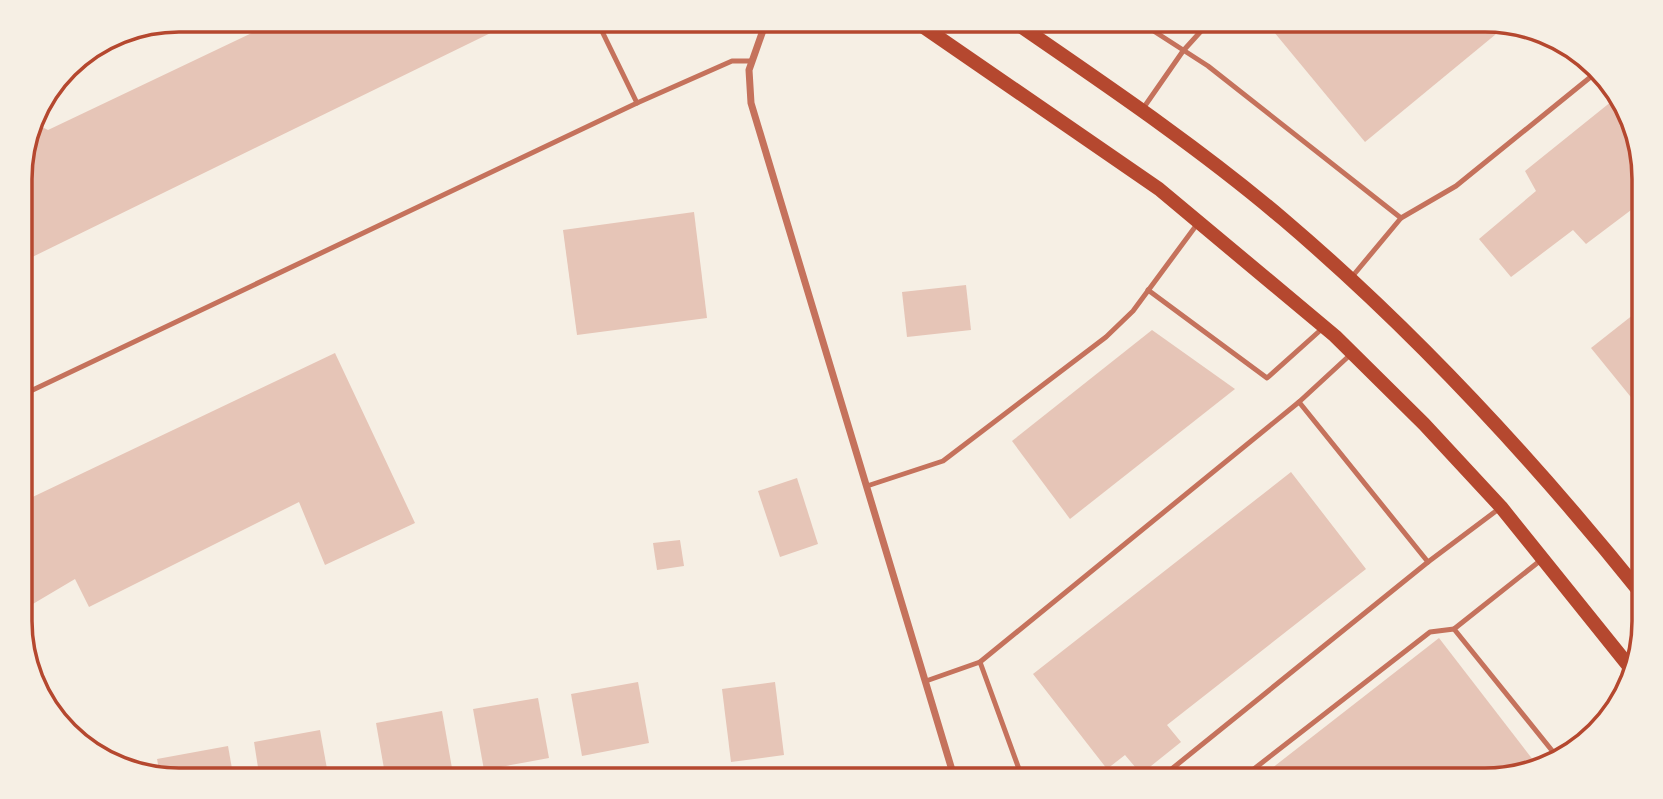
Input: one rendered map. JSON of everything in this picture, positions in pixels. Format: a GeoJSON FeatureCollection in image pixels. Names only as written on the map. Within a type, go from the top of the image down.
{"type":"FeatureCollection","features":[{"type":"Feature","properties":{"kind":"main road"},"geometry":{"type":"LineString","coordinates":[[931,32],[1076,131],[1200,221],[1324,327],[1424,424],[1501,507],[1625,661]]}},
{"type":"Feature","properties":{"kind":"main road"},"geometry":{"type":"LineString","coordinates":[[1029,32],[1142,110],[1260,200],[1351,278],[1449,373],[1524,452],[1632,582]]}},
{"type":"Feature","properties":{"kind":"street"},"geometry":{"type":"LineString","coordinates":[[762,32],[751,61],[749,92],[754,116],[951,767]]}},
{"type":"Feature","properties":{"kind":"lane"},"geometry":{"type":"LineString","coordinates":[[602,32],[637,103]]}},
{"type":"Feature","properties":{"kind":"lane"},"geometry":{"type":"LineString","coordinates":[[1154,32],[1208,66],[1401,219]]}},
{"type":"Feature","properties":{"kind":"lane"},"geometry":{"type":"LineString","coordinates":[[1142,110],[1183,51],[1200,32]]}},
{"type":"Feature","properties":{"kind":"lane"},"geometry":{"type":"LineString","coordinates":[[32,390],[637,103],[732,61],[751,61]]}},
{"type":"Feature","properties":{"kind":"lane"},"geometry":{"type":"LineString","coordinates":[[1351,278],[1401,219],[1456,186],[1590,77]]}},
{"type":"Feature","properties":{"kind":"lane"},"geometry":{"type":"LineString","coordinates":[[867,486],[943,461],[1106,337],[1133,311],[1200,221]]}},
{"type":"Feature","properties":{"kind":"lane"},"geometry":{"type":"LineString","coordinates":[[1148,290],[1267,378],[1324,327]]}},
{"type":"Feature","properties":{"kind":"lane"},"geometry":{"type":"LineString","coordinates":[[926,681],[980,662],[1299,402],[1352,353]]}},
{"type":"Feature","properties":{"kind":"lane"},"geometry":{"type":"LineString","coordinates":[[1299,402],[1427,562]]}},
{"type":"Feature","properties":{"kind":"lane"},"geometry":{"type":"LineString","coordinates":[[1173,767],[1427,562],[1501,507]]}},
{"type":"Feature","properties":{"kind":"lane"},"geometry":{"type":"LineString","coordinates":[[1256,767],[1430,632],[1454,628],[1544,558]]}},
{"type":"Feature","properties":{"kind":"lane"},"geometry":{"type":"LineString","coordinates":[[1454,628],[1552,751]]}},
{"type":"Feature","properties":{"kind":"lane"},"geometry":{"type":"LineString","coordinates":[[980,662],[1018,767]]}},
{"type":"Feature","properties":{"kind":"building"},"geometry":{"type":"Polygon","coordinates":[[[254,32],[492,32],[32,257],[33,159],[42,127],[48,130],[254,32]]]}},
{"type":"Feature","properties":{"kind":"building"},"geometry":{"type":"Polygon","coordinates":[[[1274,32],[1498,33],[1365,142],[1274,32]]]}},
{"type":"Feature","properties":{"kind":"building"},"geometry":{"type":"Polygon","coordinates":[[[1610,102],[1620,122],[1630,159],[1632,209],[1586,244],[1573,230],[1511,277],[1479,239],[1536,191],[1525,171],[1610,102]]]}},
{"type":"Feature","properties":{"kind":"building"},"geometry":{"type":"Polygon","coordinates":[[[694,212],[707,318],[577,335],[563,230],[694,212]]]}},
{"type":"Feature","properties":{"kind":"building"},"geometry":{"type":"Polygon","coordinates":[[[966,285],[971,330],[907,337],[902,292],[966,285]]]}},
{"type":"Feature","properties":{"kind":"building"},"geometry":{"type":"Polygon","coordinates":[[[1632,316],[1632,398],[1591,348],[1632,316]]]}},
{"type":"Feature","properties":{"kind":"building"},"geometry":{"type":"Polygon","coordinates":[[[1152,330],[1235,389],[1070,519],[1012,441],[1152,330]]]}},
{"type":"Feature","properties":{"kind":"building"},"geometry":{"type":"Polygon","coordinates":[[[335,353],[415,523],[325,565],[299,502],[89,607],[75,579],[32,604],[32,497],[335,353]]]}},
{"type":"Feature","properties":{"kind":"building"},"geometry":{"type":"Polygon","coordinates":[[[1291,472],[1366,569],[1167,725],[1181,742],[1149,767],[1135,767],[1125,755],[1106,767],[1033,674],[1291,472]]]}},
{"type":"Feature","properties":{"kind":"building"},"geometry":{"type":"Polygon","coordinates":[[[797,478],[818,544],[780,557],[758,491],[797,478]]]}},
{"type":"Feature","properties":{"kind":"building"},"geometry":{"type":"Polygon","coordinates":[[[680,540],[684,566],[657,570],[653,543],[680,540]]]}},
{"type":"Feature","properties":{"kind":"building"},"geometry":{"type":"Polygon","coordinates":[[[1439,638],[1533,760],[1494,767],[1273,767],[1439,638]]]}},
{"type":"Feature","properties":{"kind":"building"},"geometry":{"type":"Polygon","coordinates":[[[638,682],[649,743],[582,756],[571,694],[638,682]]]}},
{"type":"Feature","properties":{"kind":"building"},"geometry":{"type":"Polygon","coordinates":[[[775,682],[784,755],[731,762],[722,689],[775,682]]]}},
{"type":"Feature","properties":{"kind":"building"},"geometry":{"type":"Polygon","coordinates":[[[538,698],[549,758],[484,768],[473,709],[538,698]]]}},
{"type":"Feature","properties":{"kind":"building"},"geometry":{"type":"Polygon","coordinates":[[[442,711],[452,768],[384,768],[376,723],[442,711]]]}},
{"type":"Feature","properties":{"kind":"building"},"geometry":{"type":"Polygon","coordinates":[[[320,730],[327,768],[258,768],[254,742],[320,730]]]}},
{"type":"Feature","properties":{"kind":"building"},"geometry":{"type":"Polygon","coordinates":[[[228,746],[232,768],[158,766],[157,759],[228,746]]]}}]}
